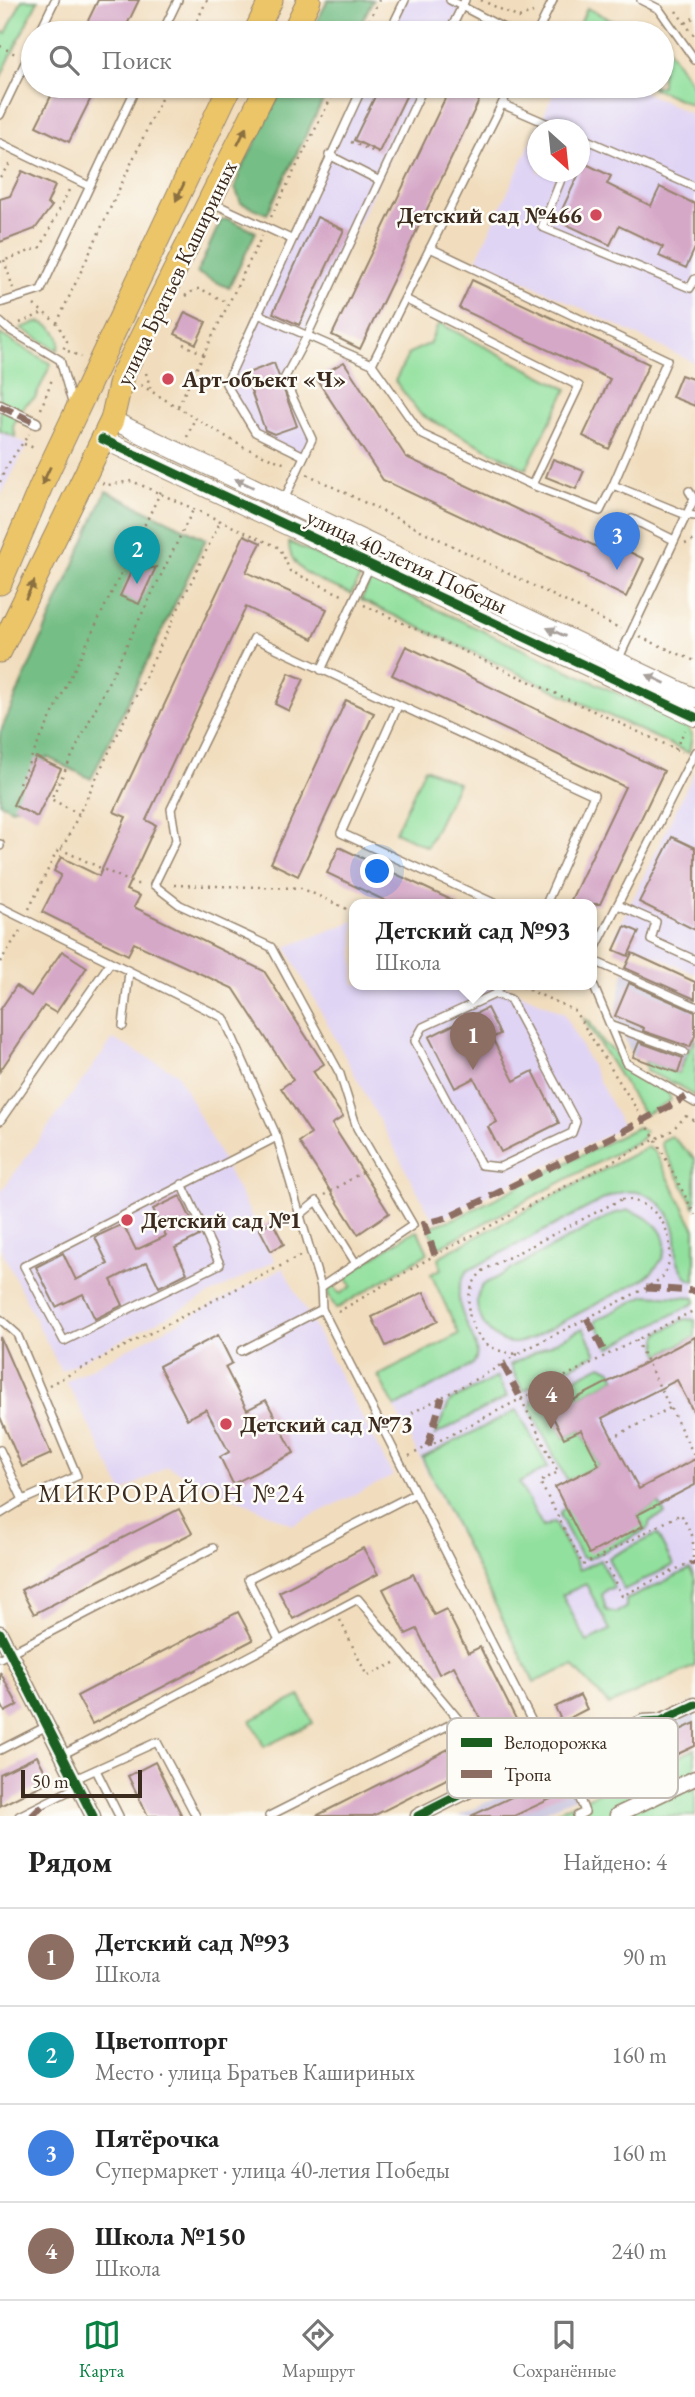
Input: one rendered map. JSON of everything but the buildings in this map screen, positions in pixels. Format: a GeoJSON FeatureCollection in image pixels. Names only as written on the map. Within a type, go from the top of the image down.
{"type":"FeatureCollection","features":[{"type":"Feature","properties":{"kind":"main road"},"geometry":{"type":"LineString","coordinates":[[261,21],[271,0]]}},
{"type":"Feature","properties":{"kind":"main road"},"geometry":{"type":"LineString","coordinates":[[299,21],[309,0]]}},
{"type":"Feature","properties":{"kind":"main road","name":"улица Братьев Кашириных"},"geometry":{"type":"LineString","coordinates":[[0,583],[41,486],[224,98]]}},
{"type":"Feature","properties":{"kind":"main road","name":"улица Братьев Кашириных"},"geometry":{"type":"LineString","coordinates":[[0,652],[107,430],[122,376],[261,98]]}},
{"type":"Feature","properties":{"kind":"main road","name":"улица 40-летия Победы"},"geometry":{"type":"LineString","coordinates":[[76,415],[88,411],[107,430]]}},
{"type":"Feature","properties":{"kind":"street"},"geometry":{"type":"LineString","coordinates":[[0,406],[36,423]]}},
{"type":"Feature","properties":{"kind":"street","name":"улица 40-летия Победы"},"geometry":{"type":"LineString","coordinates":[[107,430],[283,502],[614,669],[695,717]]}},
{"type":"Feature","properties":{"kind":"street","name":"улица 40-летия Победы"},"geometry":{"type":"LineString","coordinates":[[107,430],[370,565],[614,669],[695,698]]}},
{"type":"Feature","properties":{"kind":"street"},"geometry":{"type":"LineString","coordinates":[[0,1633],[5,1655],[48,1726],[93,1816]]}},
{"type":"Feature","properties":{"kind":"street"},"geometry":{"type":"LineString","coordinates":[[667,1718],[695,1705]]}},
{"type":"Feature","properties":{"kind":"street"},"geometry":{"type":"LineString","coordinates":[[678,1786],[695,1778]]}},
{"type":"Feature","properties":{"kind":"street"},"geometry":{"type":"LineString","coordinates":[[418,1816],[454,1798]]}},
{"type":"Feature","properties":{"kind":"street"},"geometry":{"type":"LineString","coordinates":[[618,1816],[654,1798]]}},
{"type":"Feature","properties":{"kind":"lane"},"geometry":{"type":"LineString","coordinates":[[45,21],[55,0]]}},
{"type":"Feature","properties":{"kind":"lane"},"geometry":{"type":"LineString","coordinates":[[168,21],[178,0]]}},
{"type":"Feature","properties":{"kind":"lane"},"geometry":{"type":"LineString","coordinates":[[394,21],[405,0]]}},
{"type":"Feature","properties":{"kind":"lane"},"geometry":{"type":"LineString","coordinates":[[450,0],[463,3],[493,21]]}},
{"type":"Feature","properties":{"kind":"lane"},"geometry":{"type":"LineString","coordinates":[[543,21],[553,0]]}},
{"type":"Feature","properties":{"kind":"lane"},"geometry":{"type":"LineString","coordinates":[[641,0],[659,9],[667,21]]}},
{"type":"Feature","properties":{"kind":"lane"},"geometry":{"type":"LineString","coordinates":[[455,21],[463,3]]}},
{"type":"Feature","properties":{"kind":"lane"},"geometry":{"type":"LineString","coordinates":[[674,30],[695,60]]}},
{"type":"Feature","properties":{"kind":"lane"},"geometry":{"type":"LineString","coordinates":[[0,115],[21,71]]}},
{"type":"Feature","properties":{"kind":"lane"},"geometry":{"type":"LineString","coordinates":[[0,303],[41,290],[131,98]]}},
{"type":"Feature","properties":{"kind":"lane"},"geometry":{"type":"LineString","coordinates":[[304,456],[255,432],[226,384],[357,98]]}},
{"type":"Feature","properties":{"kind":"lane"},"geometry":{"type":"LineString","coordinates":[[283,502],[312,439],[284,379],[418,98]]}},
{"type":"Feature","properties":{"kind":"lane"},"geometry":{"type":"LineString","coordinates":[[372,364],[505,98]]}},
{"type":"Feature","properties":{"kind":"lane"},"geometry":{"type":"LineString","coordinates":[[502,104],[537,119]]}},
{"type":"Feature","properties":{"kind":"lane"},"geometry":{"type":"LineString","coordinates":[[590,142],[695,187]]}},
{"type":"Feature","properties":{"kind":"lane"},"geometry":{"type":"LineString","coordinates":[[0,143],[89,186]]}},
{"type":"Feature","properties":{"kind":"lane"},"geometry":{"type":"LineString","coordinates":[[329,155],[378,180]]}},
{"type":"Feature","properties":{"kind":"lane"},"geometry":{"type":"LineString","coordinates":[[560,182],[542,227],[690,288],[695,279]]}},
{"type":"Feature","properties":{"kind":"lane"},"geometry":{"type":"LineString","coordinates":[[209,201],[291,239]]}},
{"type":"Feature","properties":{"kind":"lane"},"geometry":{"type":"LineString","coordinates":[[258,314],[372,364],[421,434],[532,485],[600,511],[667,360],[430,248]]}},
{"type":"Feature","properties":{"kind":"lane"},"geometry":{"type":"LineString","coordinates":[[405,299],[579,386],[532,485]]}},
{"type":"Feature","properties":{"kind":"lane"},"geometry":{"type":"LineString","coordinates":[[0,322],[60,360],[76,415]]}},
{"type":"Feature","properties":{"kind":"lane"},"geometry":{"type":"LineString","coordinates":[[613,485],[686,515],[695,516]]}},
{"type":"Feature","properties":{"kind":"lane"},"geometry":{"type":"LineString","coordinates":[[614,669],[694,499],[689,491]]}},
{"type":"Feature","properties":{"kind":"lane"},"geometry":{"type":"LineString","coordinates":[[632,519],[674,540]]}},
{"type":"Feature","properties":{"kind":"lane"},"geometry":{"type":"LineString","coordinates":[[321,670],[370,565]]}},
{"type":"Feature","properties":{"kind":"lane"},"geometry":{"type":"LineString","coordinates":[[321,1287],[414,1225],[357,1128],[340,1074],[271,947],[180,905],[154,884],[176,840],[171,809],[254,638],[594,795],[547,899]]}},
{"type":"Feature","properties":{"kind":"lane"},"geometry":{"type":"LineString","coordinates":[[398,706],[341,833],[485,899]]}},
{"type":"Feature","properties":{"kind":"lane"},"geometry":{"type":"LineString","coordinates":[[597,948],[695,752]]}},
{"type":"Feature","properties":{"kind":"lane"},"geometry":{"type":"LineString","coordinates":[[618,905],[656,922],[650,940],[695,960]]}},
{"type":"Feature","properties":{"kind":"lane"},"geometry":{"type":"LineString","coordinates":[[0,907],[224,1018],[277,1137],[321,1287],[322,1309],[530,1718]]}},
{"type":"Feature","properties":{"kind":"lane"},"geometry":{"type":"LineString","coordinates":[[597,960],[695,1006]]}},
{"type":"Feature","properties":{"kind":"lane"},"geometry":{"type":"LineString","coordinates":[[0,1121],[110,963]]}},
{"type":"Feature","properties":{"kind":"lane"},"geometry":{"type":"LineString","coordinates":[[123,1026],[129,972]]}},
{"type":"Feature","properties":{"kind":"lane"},"geometry":{"type":"LineString","coordinates":[[495,993],[510,999],[576,1122],[572,1133],[500,1167],[481,1165],[415,1041],[423,1027],[497,990]]}},
{"type":"Feature","properties":{"kind":"lane"},"geometry":{"type":"LineString","coordinates":[[596,990],[626,1063],[695,1105]]}},
{"type":"Feature","properties":{"kind":"lane"},"geometry":{"type":"LineString","coordinates":[[612,1026],[684,1052]]}},
{"type":"Feature","properties":{"kind":"lane"},"geometry":{"type":"LineString","coordinates":[[182,1184],[220,1264],[64,1341],[24,1266],[182,1184],[277,1137]]}},
{"type":"Feature","properties":{"kind":"lane"},"geometry":{"type":"LineString","coordinates":[[300,1215],[317,1200],[355,1262]]}},
{"type":"Feature","properties":{"kind":"lane"},"geometry":{"type":"LineString","coordinates":[[242,1351],[322,1309]]}},
{"type":"Feature","properties":{"kind":"lane"},"geometry":{"type":"LineString","coordinates":[[0,1319],[17,1334],[77,1476],[23,1500],[0,1514]]}},
{"type":"Feature","properties":{"kind":"lane"},"geometry":{"type":"LineString","coordinates":[[0,1450],[23,1500]]}},
{"type":"Feature","properties":{"kind":"lane"},"geometry":{"type":"LineString","coordinates":[[279,1640],[248,1579],[416,1493]]}},
{"type":"Feature","properties":{"kind":"lane"},"geometry":{"type":"LineString","coordinates":[[5,1655],[213,1548]]}},
{"type":"Feature","properties":{"kind":"lane"},"geometry":{"type":"LineString","coordinates":[[62,1755],[358,1599],[457,1718]]}},
{"type":"Feature","properties":{"kind":"lane"},"geometry":{"type":"LineString","coordinates":[[0,1750],[48,1726]]}},
{"type":"Feature","properties":{"kind":"lane"},"geometry":{"type":"LineString","coordinates":[[270,1816],[447,1726]]}},
{"type":"Feature","properties":{"kind":"lane"},"geometry":{"type":"LineString","coordinates":[[19,1816],[96,1770],[157,1742],[196,1816]]}},
{"type":"Feature","properties":{"kind":"lane"},"geometry":{"type":"LineString","coordinates":[[96,1770],[119,1816]]}},
{"type":"Feature","properties":{"kind":"lane"},"geometry":{"type":"LineString","coordinates":[[577,1816],[585,1812],[580,1798]]}},
{"type":"Feature","properties":{"kind":"path"},"geometry":{"type":"LineString","coordinates":[[196,21],[206,0]]}},
{"type":"Feature","properties":{"kind":"path"},"geometry":{"type":"LineString","coordinates":[[369,21],[379,0]]}},
{"type":"Feature","properties":{"kind":"path"},"geometry":{"type":"LineString","coordinates":[[481,0],[519,18],[535,11]]}},
{"type":"Feature","properties":{"kind":"path"},"geometry":{"type":"LineString","coordinates":[[686,23],[694,18]]}},
{"type":"Feature","properties":{"kind":"path"},"geometry":{"type":"LineString","coordinates":[[0,46],[21,56]]}},
{"type":"Feature","properties":{"kind":"path"},"geometry":{"type":"LineString","coordinates":[[57,323],[161,98]]}},
{"type":"Feature","properties":{"kind":"path"},"geometry":{"type":"LineString","coordinates":[[177,407],[331,98]]}},
{"type":"Feature","properties":{"kind":"path"},"geometry":{"type":"LineString","coordinates":[[350,142],[379,154]]}},
{"type":"Feature","properties":{"kind":"path"},"geometry":{"type":"LineString","coordinates":[[0,177],[10,162],[22,167]]}},
{"type":"Feature","properties":{"kind":"path"},"geometry":{"type":"LineString","coordinates":[[0,262],[41,247],[69,190],[57,184]]}},
{"type":"Feature","properties":{"kind":"path"},"geometry":{"type":"LineString","coordinates":[[183,298],[188,292],[201,289],[228,303]]}},
{"type":"Feature","properties":{"kind":"path"},"geometry":{"type":"LineString","coordinates":[[174,323],[179,325]]}},
{"type":"Feature","properties":{"kind":"path"},"geometry":{"type":"LineString","coordinates":[[191,348],[194,342]]}},
{"type":"Feature","properties":{"kind":"path"},"geometry":{"type":"LineString","coordinates":[[183,344],[204,354]]}},
{"type":"Feature","properties":{"kind":"path"},"geometry":{"type":"LineString","coordinates":[[64,349],[98,365]]}},
{"type":"Feature","properties":{"kind":"path"},"geometry":{"type":"LineString","coordinates":[[148,365],[146,372],[151,391]]}},
{"type":"Feature","properties":{"kind":"path"},"geometry":{"type":"LineString","coordinates":[[122,376],[243,447],[297,469],[631,633],[695,661]]}},
{"type":"Feature","properties":{"kind":"path"},"geometry":{"type":"LineString","coordinates":[[0,482],[20,443]]}},
{"type":"Feature","properties":{"kind":"path"},"geometry":{"type":"LineString","coordinates":[[0,464],[6,467]]}},
{"type":"Feature","properties":{"kind":"path"},"geometry":{"type":"LineString","coordinates":[[19,783],[160,494]]}},
{"type":"Feature","properties":{"kind":"path"},"geometry":{"type":"LineString","coordinates":[[79,814],[51,799],[194,508]]}},
{"type":"Feature","properties":{"kind":"path"},"geometry":{"type":"LineString","coordinates":[[0,962],[21,929],[79,814],[221,520]]}},
{"type":"Feature","properties":{"kind":"path"},"geometry":{"type":"LineString","coordinates":[[60,849],[135,884],[301,888],[349,910]]}},
{"type":"Feature","properties":{"kind":"path"},"geometry":{"type":"LineString","coordinates":[[529,990],[574,1010],[654,1138],[695,1215]]}},
{"type":"Feature","properties":{"kind":"path"},"geometry":{"type":"LineString","coordinates":[[327,1319],[435,1255],[671,1131],[695,1105]]}},
{"type":"Feature","properties":{"kind":"path"},"geometry":{"type":"LineString","coordinates":[[686,1116],[695,1121]]}},
{"type":"Feature","properties":{"kind":"path"},"geometry":{"type":"LineString","coordinates":[[317,1200],[377,1162]]}},
{"type":"Feature","properties":{"kind":"path"},"geometry":{"type":"LineString","coordinates":[[412,1413],[517,1354],[646,1288],[664,1275],[671,1254],[668,1233],[656,1213],[642,1203],[622,1199],[484,1270],[474,1279],[468,1290],[472,1323],[485,1342],[495,1349],[517,1354]]}},
{"type":"Feature","properties":{"kind":"path"},"geometry":{"type":"LineString","coordinates":[[40,1389],[311,1250]]}},
{"type":"Feature","properties":{"kind":"path"},"geometry":{"type":"LineString","coordinates":[[400,1461],[695,1310]]}},
{"type":"Feature","properties":{"kind":"path"},"geometry":{"type":"LineString","coordinates":[[636,1340],[695,1457]]}},
{"type":"Feature","properties":{"kind":"path"},"geometry":{"type":"LineString","coordinates":[[521,1399],[558,1472],[540,1482],[583,1565],[681,1514],[694,1536],[693,1561],[621,1596],[602,1557]]}},
{"type":"Feature","properties":{"kind":"path"},"geometry":{"type":"LineString","coordinates":[[612,1438],[670,1408]]}},
{"type":"Feature","properties":{"kind":"path"},"geometry":{"type":"LineString","coordinates":[[335,1610],[367,1675],[407,1657]]}},
{"type":"Feature","properties":{"kind":"shaded area"},"geometry":{"type":"Polygon","coordinates":[[[405,0],[465,0],[455,21],[395,21],[405,0]]]}},
{"type":"Feature","properties":{"kind":"shaded area"},"geometry":{"type":"Polygon","coordinates":[[[357,98],[418,98],[284,379],[312,439],[304,456],[255,432],[226,384],[357,98]]]}},
{"type":"Feature","properties":{"kind":"shaded area","name":"Детский сад №466"},"geometry":{"type":"Polygon","coordinates":[[[551,98],[657,98],[695,116],[695,363],[477,258],[527,151],[527,182],[590,182],[590,119],[542,119],[551,98]]]}},
{"type":"Feature","properties":{"kind":"shaded area"},"geometry":{"type":"Polygon","coordinates":[[[0,432],[28,444],[0,497],[0,432]]]}},
{"type":"Feature","properties":{"kind":"shaded area"},"geometry":{"type":"Polygon","coordinates":[[[695,770],[695,974],[615,936],[695,770]]]}},
{"type":"Feature","properties":{"kind":"shaded area"},"geometry":{"type":"Polygon","coordinates":[[[349,923],[349,990],[513,990],[564,1013],[623,1127],[434,1222],[286,947],[349,923]]]}},
{"type":"Feature","properties":{"kind":"shaded area"},"geometry":{"type":"Polygon","coordinates":[[[632,953],[695,982],[695,1036],[678,1073],[633,1057],[615,1016],[625,968],[632,953]]]}},
{"type":"Feature","properties":{"kind":"shaded area","name":"Детский сад №1"},"geometry":{"type":"Polygon","coordinates":[[[113,1039],[177,1073],[275,1261],[61,1371],[0,1247],[0,1193],[113,1039]]]}},
{"type":"Feature","properties":{"kind":"shaded area"},"geometry":{"type":"Polygon","coordinates":[[[657,1157],[695,1229],[695,1666],[609,1705],[573,1666],[534,1682],[378,1376],[459,1334],[431,1274],[657,1157]]]}},
{"type":"Feature","properties":{"kind":"shaded area","name":"Детский сад №73"},"geometry":{"type":"Polygon","coordinates":[[[283,1268],[393,1476],[293,1525],[167,1466],[123,1492],[66,1381],[283,1268]]]}},
{"type":"Feature","properties":{"kind":"shaded area"},"geometry":{"type":"Polygon","coordinates":[[[695,1702],[695,1744],[678,1752],[678,1718],[662,1718],[695,1702]]]}},
{"type":"Feature","properties":{"kind":"shaded area"},"geometry":{"type":"Polygon","coordinates":[[[495,1798],[575,1798],[535,1816],[458,1816],[495,1798]]]}},
{"type":"Feature","properties":{"kind":"green space"},"geometry":{"type":"Polygon","coordinates":[[[22,0],[38,0],[28,21],[21,21],[21,35],[0,78],[0,31],[6,33],[22,0]]]}},
{"type":"Feature","properties":{"kind":"green space"},"geometry":{"type":"Polygon","coordinates":[[[328,0],[373,0],[362,21],[317,21],[328,0]]]}},
{"type":"Feature","properties":{"kind":"green space"},"geometry":{"type":"Polygon","coordinates":[[[587,8],[614,21],[581,21],[587,8]]]}},
{"type":"Feature","properties":{"kind":"green space"},"geometry":{"type":"Polygon","coordinates":[[[674,59],[695,89],[695,106],[674,97],[674,59]]]}},
{"type":"Feature","properties":{"kind":"green space"},"geometry":{"type":"Polygon","coordinates":[[[278,98],[324,98],[267,214],[241,203],[235,188],[239,174],[278,98]]]}},
{"type":"Feature","properties":{"kind":"green space"},"geometry":{"type":"Polygon","coordinates":[[[228,219],[256,232],[229,288],[197,273],[221,220],[228,219]]]}},
{"type":"Feature","properties":{"kind":"green space"},"geometry":{"type":"Polygon","coordinates":[[[39,322],[56,332],[60,341],[58,350],[21,328],[39,322]]]}},
{"type":"Feature","properties":{"kind":"green space"},"geometry":{"type":"Polygon","coordinates":[[[439,323],[567,389],[526,469],[421,415],[395,381],[409,353],[429,344],[439,323]]]}},
{"type":"Feature","properties":{"kind":"green space"},"geometry":{"type":"Polygon","coordinates":[[[0,334],[51,364],[35,398],[26,404],[13,426],[16,437],[0,431],[0,334]]]}},
{"type":"Feature","properties":{"kind":"green space"},"geometry":{"type":"Polygon","coordinates":[[[106,491],[206,539],[91,779],[47,757],[24,804],[12,809],[0,803],[0,733],[106,491]]]}},
{"type":"Feature","properties":{"kind":"green space"},"geometry":{"type":"Polygon","coordinates":[[[289,542],[361,575],[351,594],[302,570],[290,553],[289,542]]]}},
{"type":"Feature","properties":{"kind":"green space"},"geometry":{"type":"Polygon","coordinates":[[[371,579],[686,725],[692,735],[689,753],[361,600],[371,579]]]}},
{"type":"Feature","properties":{"kind":"green space"},"geometry":{"type":"Polygon","coordinates":[[[425,768],[458,783],[427,847],[395,832],[425,768]]]}},
{"type":"Feature","properties":{"kind":"green space"},"geometry":{"type":"Polygon","coordinates":[[[584,1019],[589,1021],[603,1043],[614,1051],[620,1064],[668,1092],[671,1100],[644,1115],[584,1019]]]}},
{"type":"Feature","properties":{"kind":"green space"},"geometry":{"type":"Polygon","coordinates":[[[695,1036],[695,1097],[680,1086],[646,1071],[645,1061],[678,1073],[695,1036]]]}},
{"type":"Feature","properties":{"kind":"green space"},"geometry":{"type":"Polygon","coordinates":[[[638,1127],[645,1131],[642,1139],[437,1248],[429,1227],[456,1218],[638,1127]]]}},
{"type":"Feature","properties":{"kind":"green space"},"geometry":{"type":"Polygon","coordinates":[[[671,1136],[695,1159],[695,1208],[661,1144],[671,1136]]]}},
{"type":"Feature","properties":{"kind":"green space"},"geometry":{"type":"Polygon","coordinates":[[[647,1147],[655,1152],[695,1229],[695,1281],[687,1278],[679,1263],[675,1230],[671,1219],[658,1202],[641,1193],[610,1196],[467,1271],[460,1285],[459,1299],[476,1346],[472,1365],[395,1407],[378,1376],[459,1334],[431,1274],[441,1269],[438,1259],[647,1147]]]}},
{"type":"Feature","properties":{"kind":"green space"},"geometry":{"type":"Polygon","coordinates":[[[629,1210],[653,1223],[664,1240],[665,1250],[661,1260],[642,1280],[532,1338],[517,1343],[497,1338],[483,1323],[477,1304],[483,1285],[613,1214],[629,1210]]]}},
{"type":"Feature","properties":{"kind":"green space"},"geometry":{"type":"Polygon","coordinates":[[[418,1231],[428,1253],[336,1309],[328,1294],[329,1288],[333,1285],[340,1294],[352,1286],[345,1276],[409,1234],[418,1231]]]}},
{"type":"Feature","properties":{"kind":"green space"},"geometry":{"type":"Polygon","coordinates":[[[646,1295],[695,1298],[695,1303],[609,1348],[595,1321],[646,1295]]]}},
{"type":"Feature","properties":{"kind":"green space"},"geometry":{"type":"Polygon","coordinates":[[[685,1319],[695,1320],[695,1343],[692,1338],[659,1355],[659,1333],[685,1319]]]}},
{"type":"Feature","properties":{"kind":"green space"},"geometry":{"type":"Polygon","coordinates":[[[583,1328],[596,1354],[523,1391],[510,1365],[583,1328]]]}},
{"type":"Feature","properties":{"kind":"green space"},"geometry":{"type":"Polygon","coordinates":[[[601,1365],[611,1370],[616,1378],[550,1412],[564,1438],[581,1430],[599,1465],[567,1481],[532,1412],[531,1404],[534,1399],[601,1365]]]}},
{"type":"Feature","properties":{"kind":"green space"},"geometry":{"type":"Polygon","coordinates":[[[497,1377],[507,1397],[435,1435],[450,1401],[497,1377]]]}},
{"type":"Feature","properties":{"kind":"green space"},"geometry":{"type":"Polygon","coordinates":[[[517,1410],[548,1467],[519,1483],[543,1527],[554,1522],[579,1570],[600,1560],[614,1588],[607,1589],[602,1594],[606,1610],[621,1610],[626,1607],[626,1600],[690,1569],[695,1579],[695,1666],[609,1705],[573,1666],[534,1682],[422,1458],[517,1410]],[[586,1584],[562,1595],[587,1642],[610,1630],[586,1584]]]}},
{"type":"Feature","properties":{"kind":"green space"},"geometry":{"type":"Polygon","coordinates":[[[659,1503],[665,1514],[650,1521],[648,1529],[589,1559],[581,1557],[560,1516],[565,1507],[643,1526],[637,1515],[659,1503]]]}},
{"type":"Feature","properties":{"kind":"green space"},"geometry":{"type":"Polygon","coordinates":[[[657,1534],[673,1565],[624,1590],[608,1558],[657,1534]]]}},
{"type":"Feature","properties":{"kind":"green space"},"geometry":{"type":"Polygon","coordinates":[[[300,1696],[313,1723],[264,1747],[251,1720],[300,1696]]]}},
{"type":"Feature","properties":{"kind":"green space"},"geometry":{"type":"Polygon","coordinates":[[[695,1749],[695,1816],[547,1816],[587,1798],[678,1798],[678,1757],[695,1749]]]}},
{"type":"Feature","properties":{"kind":"marked path"},"geometry":{"type":"LineString","coordinates":[[0,406],[36,423]]}},
{"type":"Feature","properties":{"kind":"marked path"},"geometry":{"type":"LineString","coordinates":[[435,1255],[424,1224],[447,1218],[620,1133],[686,1097]]}},
{"type":"Feature","properties":{"kind":"marked path"},"geometry":{"type":"LineString","coordinates":[[646,1288],[695,1291]]}},
{"type":"Feature","properties":{"kind":"marked path"},"geometry":{"type":"LineString","coordinates":[[587,1318],[606,1355]]}},
{"type":"Feature","properties":{"kind":"marked path"},"geometry":{"type":"LineString","coordinates":[[503,1364],[521,1399]]}},
{"type":"Feature","properties":{"kind":"marked path"},"geometry":{"type":"LineString","coordinates":[[428,1446],[442,1397]]}},
{"type":"Feature","properties":{"kind":"marked path"},"geometry":{"type":"LineString","coordinates":[[693,1561],[695,1565]]}},
{"type":"Feature","properties":{"kind":"marked path"},"geometry":{"type":"LineString","coordinates":[[32,1816],[44,1804]]}},
{"type":"Feature","properties":{"kind":"cycle path"},"geometry":{"type":"LineString","coordinates":[[102,439],[695,717]]}},
{"type":"Feature","properties":{"kind":"cycle path"},"geometry":{"type":"LineString","coordinates":[[0,1633],[93,1816]]}},
{"type":"Feature","properties":{"kind":"cycle path"},"geometry":{"type":"LineString","coordinates":[[667,1718],[695,1705]]}},
{"type":"Feature","properties":{"kind":"cycle path"},"geometry":{"type":"LineString","coordinates":[[418,1816],[454,1798]]}},
{"type":"Feature","properties":{"kind":"place","name":"Детский сад №466"},"geometry":{"type":"Point","coordinates":[596,215]}},
{"type":"Feature","properties":{"kind":"place","name":"Арт-объект «Ч»"},"geometry":{"type":"Point","coordinates":[168,379]}},
{"type":"Feature","properties":{"kind":"place","name":"Пятёрочка"},"geometry":{"type":"Point","coordinates":[617,570]}},
{"type":"Feature","properties":{"kind":"place","name":"Цветопторг"},"geometry":{"type":"Point","coordinates":[137,584]}},
{"type":"Feature","properties":{"kind":"place","name":"Детский сад №93"},"geometry":{"type":"Point","coordinates":[473,1070]}},
{"type":"Feature","properties":{"kind":"place","name":"Детский сад №1"},"geometry":{"type":"Point","coordinates":[127,1220]}},
{"type":"Feature","properties":{"kind":"place","name":"Детский сад №73"},"geometry":{"type":"Point","coordinates":[226,1424]}},
{"type":"Feature","properties":{"kind":"place","name":"Школа №150"},"geometry":{"type":"Point","coordinates":[551,1429]}},
{"type":"Feature","properties":{"kind":"district","name":"МИКРОРАЙОН №24"},"geometry":{"type":"Point","coordinates":[172,1493]}}]}
